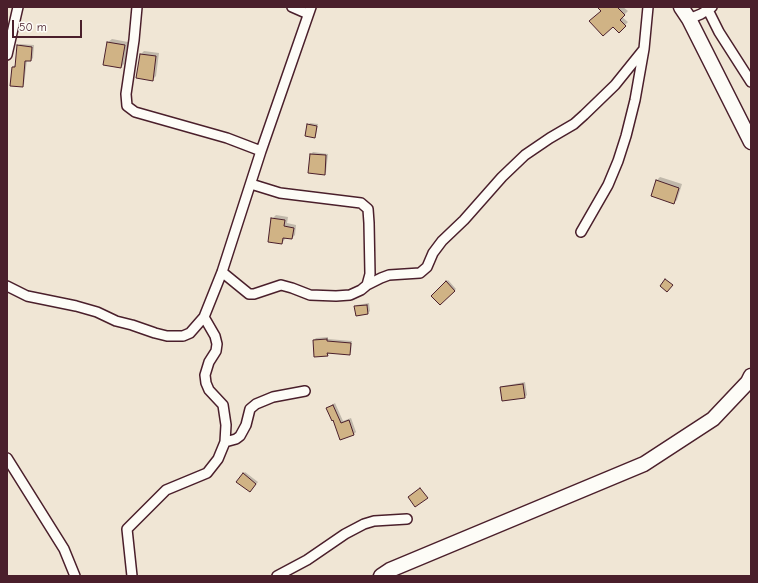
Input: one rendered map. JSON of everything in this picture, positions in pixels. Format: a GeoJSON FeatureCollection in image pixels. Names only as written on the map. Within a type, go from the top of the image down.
{"type":"FeatureCollection","features":[{"type":"Feature","properties":{"kind":"highway"},"geometry":{"type":"LineString","coordinates":[[681,7],[751,142]]}},
{"type":"Feature","properties":{"kind":"highway"},"geometry":{"type":"LineString","coordinates":[[381,576],[390,570],[644,464],[712,419],[748,382],[751,376]]}},
{"type":"Feature","properties":{"kind":"street"},"geometry":{"type":"LineString","coordinates":[[7,55],[18,7]]}},
{"type":"Feature","properties":{"kind":"street"},"geometry":{"type":"LineString","coordinates":[[137,7],[126,94],[127,106],[135,112],[227,138],[261,151]]}},
{"type":"Feature","properties":{"kind":"street"},"geometry":{"type":"LineString","coordinates":[[7,286],[27,296],[97,312],[116,322],[132,325],[155,334],[182,336],[190,333],[204,317],[222,272],[261,151],[309,11],[292,7]]}},
{"type":"Feature","properties":{"kind":"street"},"geometry":{"type":"LineString","coordinates":[[581,232],[608,185],[618,161],[630,122],[644,49],[648,7]]}},
{"type":"Feature","properties":{"kind":"street"},"geometry":{"type":"LineString","coordinates":[[689,20],[710,8],[719,32],[751,82]]}},
{"type":"Feature","properties":{"kind":"street"},"geometry":{"type":"LineString","coordinates":[[222,272],[249,294],[254,294],[282,285],[310,295],[336,296],[350,295],[389,275],[420,273],[427,267],[433,253],[442,241],[464,220],[502,177],[525,155],[574,124],[584,115],[615,85],[644,49]]}},
{"type":"Feature","properties":{"kind":"street"},"geometry":{"type":"LineString","coordinates":[[251,184],[280,193],[361,203],[368,209],[370,274],[367,285]]}},
{"type":"Feature","properties":{"kind":"street"},"geometry":{"type":"LineString","coordinates":[[132,576],[127,529],[166,490],[207,474],[218,459],[225,442],[226,425],[222,405],[209,390],[206,383],[205,375],[209,362],[216,351],[217,344],[215,336],[204,317]]}},
{"type":"Feature","properties":{"kind":"street"},"geometry":{"type":"LineString","coordinates":[[225,442],[236,439],[240,436],[246,425],[250,409],[256,404],[273,397],[305,391]]}},
{"type":"Feature","properties":{"kind":"street"},"geometry":{"type":"LineString","coordinates":[[7,458],[64,549],[75,576]]}},
{"type":"Feature","properties":{"kind":"street"},"geometry":{"type":"LineString","coordinates":[[277,576],[308,560],[345,534],[364,524],[374,521],[407,519]]}},
{"type":"Feature","properties":{"kind":"building"},"geometry":{"type":"Polygon","coordinates":[[[597,7],[617,7],[625,15],[620,20],[626,26],[619,33],[613,27],[603,36],[589,21],[601,11],[597,7]]]}},
{"type":"Feature","properties":{"kind":"building"},"geometry":{"type":"Polygon","coordinates":[[[107,42],[125,45],[121,68],[103,65],[107,42]]]}},
{"type":"Feature","properties":{"kind":"building"},"geometry":{"type":"Polygon","coordinates":[[[17,45],[32,47],[31,61],[25,61],[23,87],[10,86],[12,67],[15,67],[17,45]]]}},
{"type":"Feature","properties":{"kind":"building"},"geometry":{"type":"Polygon","coordinates":[[[140,54],[156,56],[153,81],[136,78],[140,54]]]}},
{"type":"Feature","properties":{"kind":"building"},"geometry":{"type":"Polygon","coordinates":[[[307,124],[317,126],[315,138],[305,136],[307,124]]]}},
{"type":"Feature","properties":{"kind":"building"},"geometry":{"type":"Polygon","coordinates":[[[310,154],[326,155],[325,175],[308,173],[310,154]]]}},
{"type":"Feature","properties":{"kind":"building"},"geometry":{"type":"Polygon","coordinates":[[[656,180],[679,188],[674,204],[651,196],[656,180]]]}},
{"type":"Feature","properties":{"kind":"building"},"geometry":{"type":"Polygon","coordinates":[[[271,218],[285,220],[284,226],[294,228],[292,239],[283,238],[282,244],[268,242],[271,218]]]}},
{"type":"Feature","properties":{"kind":"building"},"geometry":{"type":"Polygon","coordinates":[[[665,279],[673,285],[667,292],[660,286],[665,279]]]}},
{"type":"Feature","properties":{"kind":"building"},"geometry":{"type":"Polygon","coordinates":[[[446,281],[455,291],[440,305],[431,296],[446,281]]]}},
{"type":"Feature","properties":{"kind":"building"},"geometry":{"type":"Polygon","coordinates":[[[367,305],[368,314],[356,316],[354,306],[367,305]]]}},
{"type":"Feature","properties":{"kind":"building"},"geometry":{"type":"Polygon","coordinates":[[[327,339],[327,341],[351,343],[350,355],[327,353],[328,356],[314,357],[313,340],[327,339]]]}},
{"type":"Feature","properties":{"kind":"building"},"geometry":{"type":"Polygon","coordinates":[[[523,384],[525,398],[502,401],[500,387],[523,384]]]}},
{"type":"Feature","properties":{"kind":"building"},"geometry":{"type":"Polygon","coordinates":[[[333,405],[341,423],[349,420],[354,435],[340,440],[333,420],[332,421],[326,408],[333,405]]]}},
{"type":"Feature","properties":{"kind":"building"},"geometry":{"type":"Polygon","coordinates":[[[243,473],[256,484],[250,492],[236,482],[243,473]]]}},
{"type":"Feature","properties":{"kind":"building"},"geometry":{"type":"Polygon","coordinates":[[[420,488],[428,498],[415,507],[408,497],[420,488]]]}}]}
